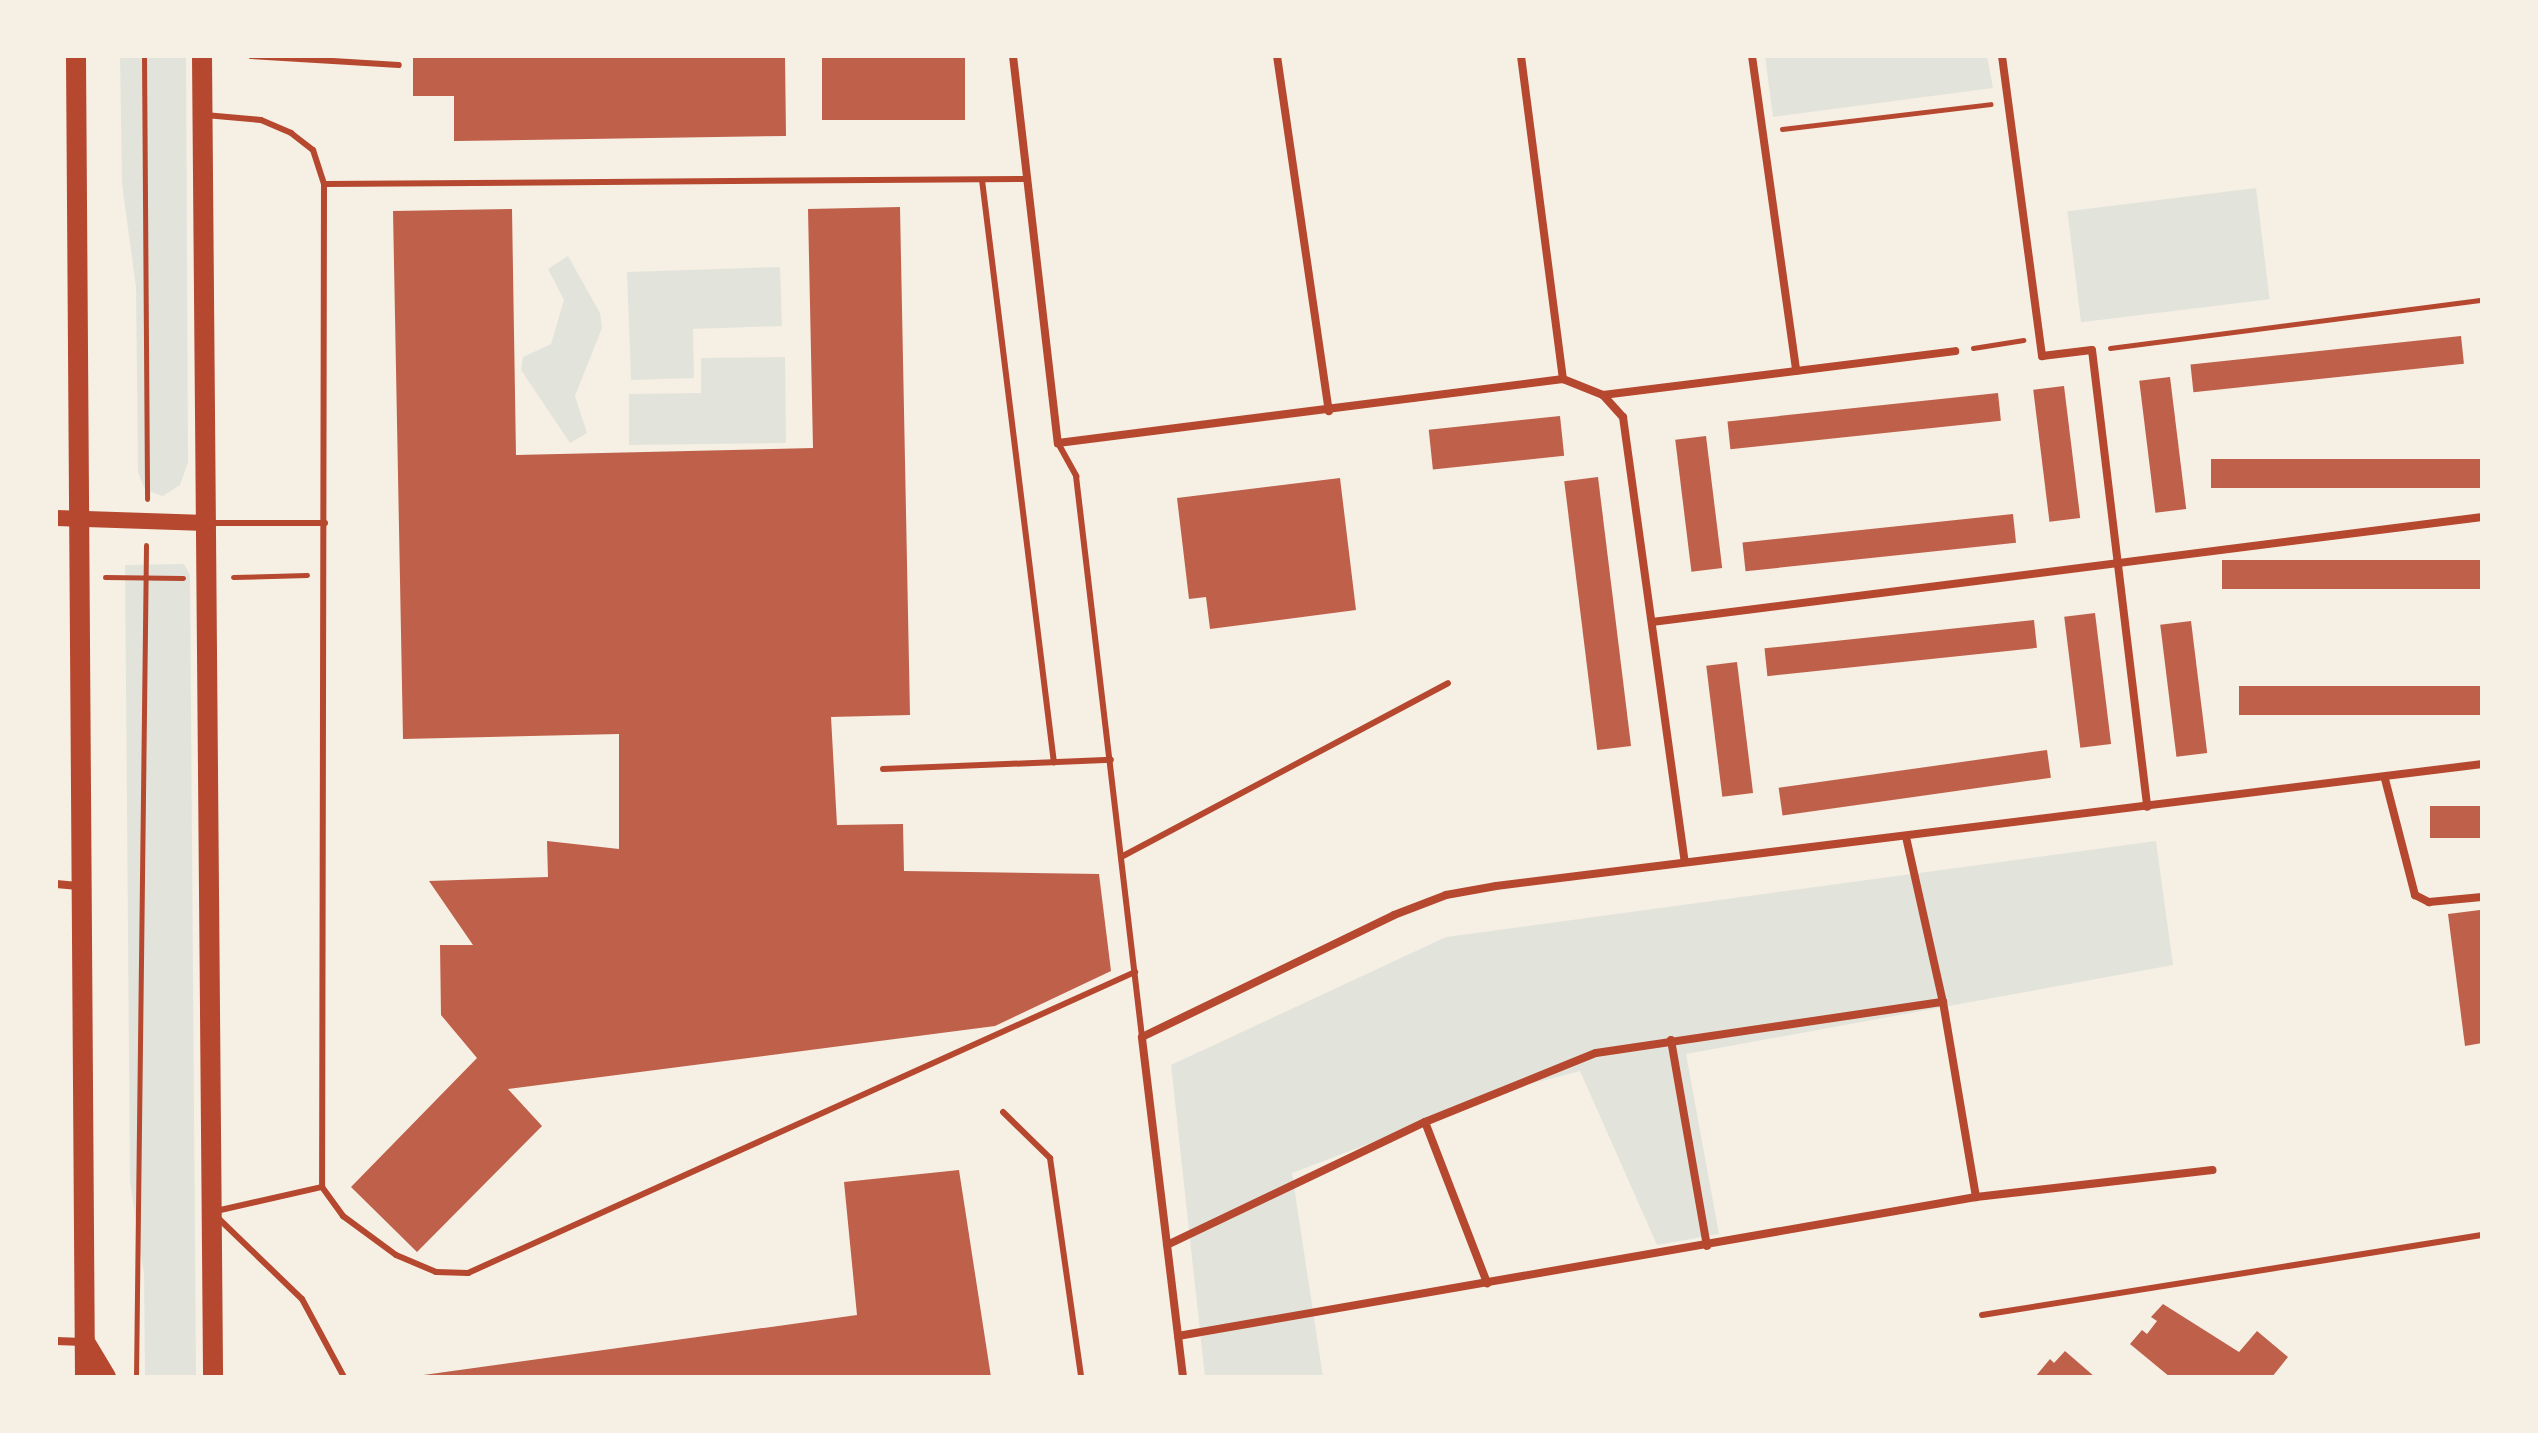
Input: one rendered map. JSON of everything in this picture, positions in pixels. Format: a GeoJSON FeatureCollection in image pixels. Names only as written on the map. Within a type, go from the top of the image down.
{"type":"FeatureCollection","features":[{"type":"Feature","properties":{"kind":"main road"},"geometry":{"type":"LineString","coordinates":[[76,56],[85,1377]]}},
{"type":"Feature","properties":{"kind":"main road"},"geometry":{"type":"LineString","coordinates":[[202,56],[213,1377]]}},
{"type":"Feature","properties":{"kind":"main road"},"geometry":{"type":"LineString","coordinates":[[56,518],[206,523]]}},
{"type":"Feature","properties":{"kind":"main road"},"geometry":{"type":"LineString","coordinates":[[85,1342],[106,1377]]}},
{"type":"Feature","properties":{"kind":"street"},"geometry":{"type":"LineString","coordinates":[[1013,56],[1058,443],[1563,379],[1603,395],[1623,417],[1685,862]]}},
{"type":"Feature","properties":{"kind":"street"},"geometry":{"type":"LineString","coordinates":[[1277,56],[1329,411]]}},
{"type":"Feature","properties":{"kind":"street"},"geometry":{"type":"LineString","coordinates":[[1521,56],[1563,379]]}},
{"type":"Feature","properties":{"kind":"street"},"geometry":{"type":"LineString","coordinates":[[1752,56],[1796,371]]}},
{"type":"Feature","properties":{"kind":"street"},"geometry":{"type":"LineString","coordinates":[[2002,56],[2042,356],[2092,350],[2147,807]]}},
{"type":"Feature","properties":{"kind":"street"},"geometry":{"type":"LineString","coordinates":[[1603,395],[1955,351]]}},
{"type":"Feature","properties":{"kind":"street"},"geometry":{"type":"LineString","coordinates":[[1652,622],[2482,517]]}},
{"type":"Feature","properties":{"kind":"street"},"geometry":{"type":"LineString","coordinates":[[1183,1377],[1142,1037],[1420,903],[1469,890],[2385,779],[2482,764]]}},
{"type":"Feature","properties":{"kind":"street"},"geometry":{"type":"LineString","coordinates":[[2385,779],[2415,895],[2429,902],[2482,897]]}},
{"type":"Feature","properties":{"kind":"street"},"geometry":{"type":"LineString","coordinates":[[1906,837],[1943,1002],[1976,1197]]}},
{"type":"Feature","properties":{"kind":"street"},"geometry":{"type":"LineString","coordinates":[[56,884],[82,886]]}},
{"type":"Feature","properties":{"kind":"street"},"geometry":{"type":"LineString","coordinates":[[1167,1245],[1425,1122],[1596,1053],[1943,1002]]}},
{"type":"Feature","properties":{"kind":"street"},"geometry":{"type":"LineString","coordinates":[[1671,1040],[1707,1246]]}},
{"type":"Feature","properties":{"kind":"street"},"geometry":{"type":"LineString","coordinates":[[1425,1122],[1487,1283]]}},
{"type":"Feature","properties":{"kind":"street"},"geometry":{"type":"LineString","coordinates":[[1178,1336],[1976,1197],[2212,1170]]}},
{"type":"Feature","properties":{"kind":"street"},"geometry":{"type":"LineString","coordinates":[[56,1341],[85,1342]]}},
{"type":"Feature","properties":{"kind":"lane"},"geometry":{"type":"LineString","coordinates":[[251,56],[399,65]]}},
{"type":"Feature","properties":{"kind":"lane"},"geometry":{"type":"LineString","coordinates":[[203,115],[261,120],[291,133],[313,150],[324,184],[322,1187],[343,1216],[396,1255],[436,1272],[468,1273],[1135,972]]}},
{"type":"Feature","properties":{"kind":"lane"},"geometry":{"type":"LineString","coordinates":[[324,184],[1027,179]]}},
{"type":"Feature","properties":{"kind":"lane"},"geometry":{"type":"LineString","coordinates":[[982,180],[1054,763]]}},
{"type":"Feature","properties":{"kind":"lane"},"geometry":{"type":"LineString","coordinates":[[1058,443],[1076,476],[1142,1037]]}},
{"type":"Feature","properties":{"kind":"lane"},"geometry":{"type":"LineString","coordinates":[[206,523],[325,523]]}},
{"type":"Feature","properties":{"kind":"lane"},"geometry":{"type":"LineString","coordinates":[[1123,856],[1448,683]]}},
{"type":"Feature","properties":{"kind":"lane"},"geometry":{"type":"LineString","coordinates":[[883,769],[1111,760]]}},
{"type":"Feature","properties":{"kind":"lane"},"geometry":{"type":"LineString","coordinates":[[1003,1112],[1050,1158],[1081,1377]]}},
{"type":"Feature","properties":{"kind":"lane"},"geometry":{"type":"LineString","coordinates":[[211,1212],[322,1187]]}},
{"type":"Feature","properties":{"kind":"lane"},"geometry":{"type":"LineString","coordinates":[[211,1212],[302,1299],[344,1377]]}},
{"type":"Feature","properties":{"kind":"lane"},"geometry":{"type":"LineString","coordinates":[[1982,1315],[2482,1235]]}},
{"type":"Feature","properties":{"kind":"path"},"geometry":{"type":"LineString","coordinates":[[136,1377],[147,521],[144,56]]}},
{"type":"Feature","properties":{"kind":"path"},"geometry":{"type":"LineString","coordinates":[[1761,131],[2008,102]]}},
{"type":"Feature","properties":{"kind":"path"},"geometry":{"type":"LineString","coordinates":[[2092,350],[2482,300]]}},
{"type":"Feature","properties":{"kind":"path"},"geometry":{"type":"LineString","coordinates":[[1955,351],[2039,338]]}},
{"type":"Feature","properties":{"kind":"shaded area"},"geometry":{"type":"Polygon","coordinates":[[[120,56],[186,56],[188,462],[180,485],[163,496],[145,490],[138,472],[136,287],[122,184],[120,56]]]}},
{"type":"Feature","properties":{"kind":"shaded area"},"geometry":{"type":"Polygon","coordinates":[[[1765,56],[1987,56],[1993,88],[1773,117],[1765,56]]]}},
{"type":"Feature","properties":{"kind":"shaded area"},"geometry":{"type":"Polygon","coordinates":[[[2256,188],[2270,299],[2081,322],[2067,211],[2256,188]]]}},
{"type":"Feature","properties":{"kind":"shaded area"},"geometry":{"type":"Polygon","coordinates":[[[568,256],[600,313],[602,328],[575,396],[587,433],[570,443],[521,370],[523,357],[551,344],[564,300],[548,269],[568,256]]]}},
{"type":"Feature","properties":{"kind":"shaded area"},"geometry":{"type":"Polygon","coordinates":[[[780,267],[782,326],[693,329],[694,378],[631,380],[627,272],[780,267]]]}},
{"type":"Feature","properties":{"kind":"shaded area"},"geometry":{"type":"Polygon","coordinates":[[[785,357],[786,443],[629,445],[629,394],[701,393],[701,358],[785,357]]]}},
{"type":"Feature","properties":{"kind":"shaded area"},"geometry":{"type":"Polygon","coordinates":[[[184,564],[190,575],[196,1377],[145,1377],[144,1274],[130,1181],[125,565],[184,564]]]}},
{"type":"Feature","properties":{"kind":"shaded area"},"geometry":{"type":"Polygon","coordinates":[[[2156,841],[2173,965],[1686,1054],[1719,1234],[1657,1245],[1580,1071],[1518,1087],[1292,1173],[1323,1377],[1205,1377],[1171,1065],[1446,937],[2156,841]]]}},
{"type":"Feature","properties":{"kind":"building"},"geometry":{"type":"Polygon","coordinates":[[[413,56],[785,56],[786,136],[454,141],[454,96],[413,96],[413,56]]]}},
{"type":"Feature","properties":{"kind":"building"},"geometry":{"type":"Polygon","coordinates":[[[822,56],[965,56],[965,120],[822,120],[822,56]]]}},
{"type":"Feature","properties":{"kind":"building"},"geometry":{"type":"Polygon","coordinates":[[[900,207],[910,715],[831,717],[837,825],[903,824],[904,871],[1099,874],[1111,971],[995,1026],[508,1089],[542,1126],[417,1252],[351,1187],[477,1058],[441,1015],[440,945],[473,945],[429,881],[548,877],[547,841],[619,849],[619,734],[403,739],[393,211],[512,209],[516,455],[813,448],[808,209],[900,207]]]}},
{"type":"Feature","properties":{"kind":"building"},"geometry":{"type":"Polygon","coordinates":[[[2461,336],[2464,364],[2193,392],[2190,364],[2461,336]]]}},
{"type":"Feature","properties":{"kind":"building"},"geometry":{"type":"Polygon","coordinates":[[[2170,377],[2186,509],[2155,513],[2139,381],[2170,377]]]}},
{"type":"Feature","properties":{"kind":"building"},"geometry":{"type":"Polygon","coordinates":[[[2064,386],[2080,518],[2049,522],[2033,390],[2064,386]]]}},
{"type":"Feature","properties":{"kind":"building"},"geometry":{"type":"Polygon","coordinates":[[[1998,393],[2001,421],[1730,449],[1727,421],[1998,393]]]}},
{"type":"Feature","properties":{"kind":"building"},"geometry":{"type":"Polygon","coordinates":[[[1560,416],[1564,456],[1433,470],[1429,430],[1560,416]]]}},
{"type":"Feature","properties":{"kind":"building"},"geometry":{"type":"Polygon","coordinates":[[[1706,436],[1722,568],[1691,572],[1675,440],[1706,436]]]}},
{"type":"Feature","properties":{"kind":"building"},"geometry":{"type":"Polygon","coordinates":[[[2211,459],[2482,459],[2482,488],[2211,488],[2211,459]]]}},
{"type":"Feature","properties":{"kind":"building"},"geometry":{"type":"Polygon","coordinates":[[[1598,477],[1631,746],[1597,750],[1564,481],[1598,477]]]}},
{"type":"Feature","properties":{"kind":"building"},"geometry":{"type":"Polygon","coordinates":[[[1340,478],[1356,610],[1210,629],[1206,597],[1189,599],[1177,498],[1340,478]]]}},
{"type":"Feature","properties":{"kind":"building"},"geometry":{"type":"Polygon","coordinates":[[[2013,514],[2016,543],[1746,571],[1742,542],[2013,514]]]}},
{"type":"Feature","properties":{"kind":"building"},"geometry":{"type":"Polygon","coordinates":[[[2222,560],[2482,560],[2482,589],[2222,589],[2222,560]]]}},
{"type":"Feature","properties":{"kind":"building"},"geometry":{"type":"Polygon","coordinates":[[[2095,613],[2111,744],[2080,748],[2064,617],[2095,613]]]}},
{"type":"Feature","properties":{"kind":"building"},"geometry":{"type":"Polygon","coordinates":[[[2034,620],[2037,648],[1767,676],[1764,648],[2034,620]]]}},
{"type":"Feature","properties":{"kind":"building"},"geometry":{"type":"Polygon","coordinates":[[[2191,621],[2207,753],[2176,757],[2160,625],[2191,621]]]}},
{"type":"Feature","properties":{"kind":"building"},"geometry":{"type":"Polygon","coordinates":[[[1737,662],[1753,793],[1722,797],[1706,666],[1737,662]]]}},
{"type":"Feature","properties":{"kind":"building"},"geometry":{"type":"Polygon","coordinates":[[[2239,686],[2482,686],[2482,715],[2239,715],[2239,686]]]}},
{"type":"Feature","properties":{"kind":"building"},"geometry":{"type":"Polygon","coordinates":[[[2047,750],[2051,778],[1783,815],[1779,788],[2047,750]]]}},
{"type":"Feature","properties":{"kind":"building"},"geometry":{"type":"Polygon","coordinates":[[[2430,806],[2482,806],[2482,838],[2430,838],[2430,806]]]}},
{"type":"Feature","properties":{"kind":"building"},"geometry":{"type":"Polygon","coordinates":[[[2480,910],[2482,1043],[2465,1046],[2448,914],[2480,910]]]}},
{"type":"Feature","properties":{"kind":"building"},"geometry":{"type":"Polygon","coordinates":[[[959,1170],[991,1377],[409,1377],[857,1315],[844,1182],[959,1170]]]}},
{"type":"Feature","properties":{"kind":"building"},"geometry":{"type":"Polygon","coordinates":[[[2163,1304],[2239,1352],[2257,1331],[2288,1357],[2272,1377],[2170,1377],[2130,1344],[2142,1330],[2147,1334],[2157,1321],[2151,1317],[2163,1304]]]}},
{"type":"Feature","properties":{"kind":"building"},"geometry":{"type":"Polygon","coordinates":[[[2065,1351],[2095,1377],[2035,1377],[2050,1359],[2054,1363],[2065,1351]]]}}]}
